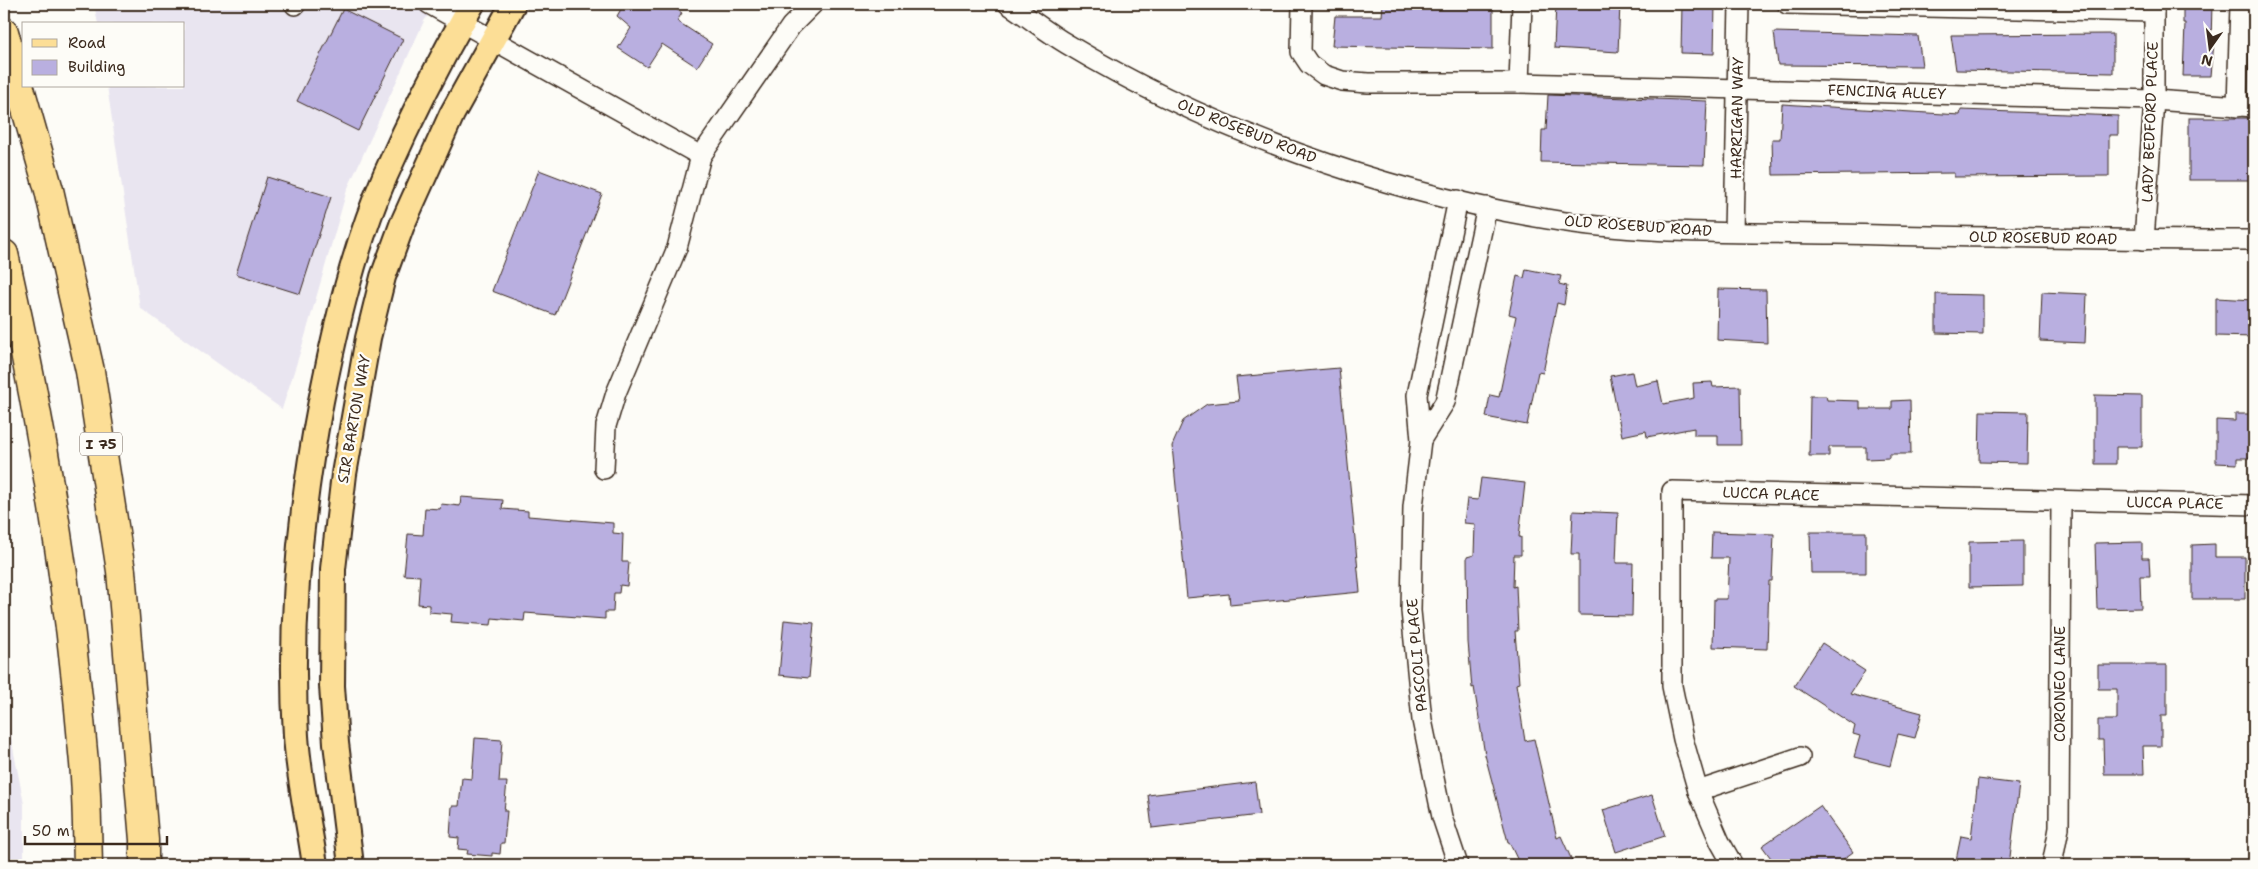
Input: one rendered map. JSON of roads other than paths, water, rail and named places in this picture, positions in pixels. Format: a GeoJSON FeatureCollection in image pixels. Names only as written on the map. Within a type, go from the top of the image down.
{"type":"FeatureCollection","features":[{"type":"Feature","properties":{"kind":"highway","name":"I 75"},"geometry":{"type":"LineString","coordinates":[[4,32],[49,190],[90,371],[121,571],[143,830],[144,865]]}},
{"type":"Feature","properties":{"kind":"highway"},"geometry":{"type":"LineString","coordinates":[[4,254],[42,438],[66,589],[84,764],[88,865]]}},
{"type":"Feature","properties":{"kind":"main road","name":"SIR BARTON WAY"},"geometry":{"type":"LineString","coordinates":[[351,865],[336,743],[332,686],[333,568],[344,474],[368,338],[383,277],[402,225],[452,114],[513,4]]}},
{"type":"Feature","properties":{"kind":"main road"},"geometry":{"type":"LineString","coordinates":[[315,865],[302,783],[294,698],[300,535],[309,468],[330,354],[345,293],[368,221],[384,178],[432,74],[467,13]]}},
{"type":"Feature","properties":{"kind":"street"},"geometry":{"type":"LineString","coordinates":[[430,4],[467,13],[492,40],[701,156]]}},
{"type":"Feature","properties":{"kind":"street"},"geometry":{"type":"LineString","coordinates":[[604,469],[606,426],[615,398],[677,248],[701,156],[791,26],[813,4]]}},
{"type":"Feature","properties":{"kind":"street","name":"OLD ROSEBUD ROAD"},"geometry":{"type":"LineString","coordinates":[[1008,4],[1066,44],[1173,101],[1262,140],[1338,167],[1458,200],[1548,219],[1630,228],[1734,232],[2144,240],[2254,240]]}},
{"type":"Feature","properties":{"kind":"street","name":"FENCING ALLEY"},"geometry":{"type":"LineString","coordinates":[[1302,4],[1301,52],[1308,64],[1324,75],[1342,81],[1368,83],[1519,83],[1737,88],[2154,100],[2246,107]]}},
{"type":"Feature","properties":{"kind":"street"},"geometry":{"type":"LineString","coordinates":[[1519,83],[1522,4]]}},
{"type":"Feature","properties":{"kind":"street","name":"HARRIGAN WAY"},"geometry":{"type":"LineString","coordinates":[[1734,232],[1739,4]]}},
{"type":"Feature","properties":{"kind":"street"},"geometry":{"type":"LineString","coordinates":[[1788,4],[2154,8]]}},
{"type":"Feature","properties":{"kind":"street"},"geometry":{"type":"LineString","coordinates":[[2240,4],[2246,107]]}},
{"type":"Feature","properties":{"kind":"street","name":"LADY BEDFORD PLACE"},"geometry":{"type":"LineString","coordinates":[[2144,240],[2154,100],[2154,8]]}},
{"type":"Feature","properties":{"kind":"street","name":"PASCOLI PLACE"},"geometry":{"type":"LineString","coordinates":[[1458,200],[1417,395],[1421,440],[1412,507],[1411,611],[1422,720],[1442,817],[1458,865]]}},
{"type":"Feature","properties":{"kind":"street","name":"PASCOLI PLACE"},"geometry":{"type":"LineString","coordinates":[[1421,440],[1445,402],[1487,207]]}},
{"type":"Feature","properties":{"kind":"street","name":"LUCCA PLACE"},"geometry":{"type":"LineString","coordinates":[[1733,865],[1720,842],[1698,791],[1683,739],[1672,686],[1672,491],[2061,502],[2254,505]]}},
{"type":"Feature","properties":{"kind":"street","name":"CORONEO LANE"},"geometry":{"type":"LineString","coordinates":[[2052,865],[2059,828],[2061,502]]}},
{"type":"Feature","properties":{"kind":"street"},"geometry":{"type":"LineString","coordinates":[[1698,791],[1800,757]]}}]}
